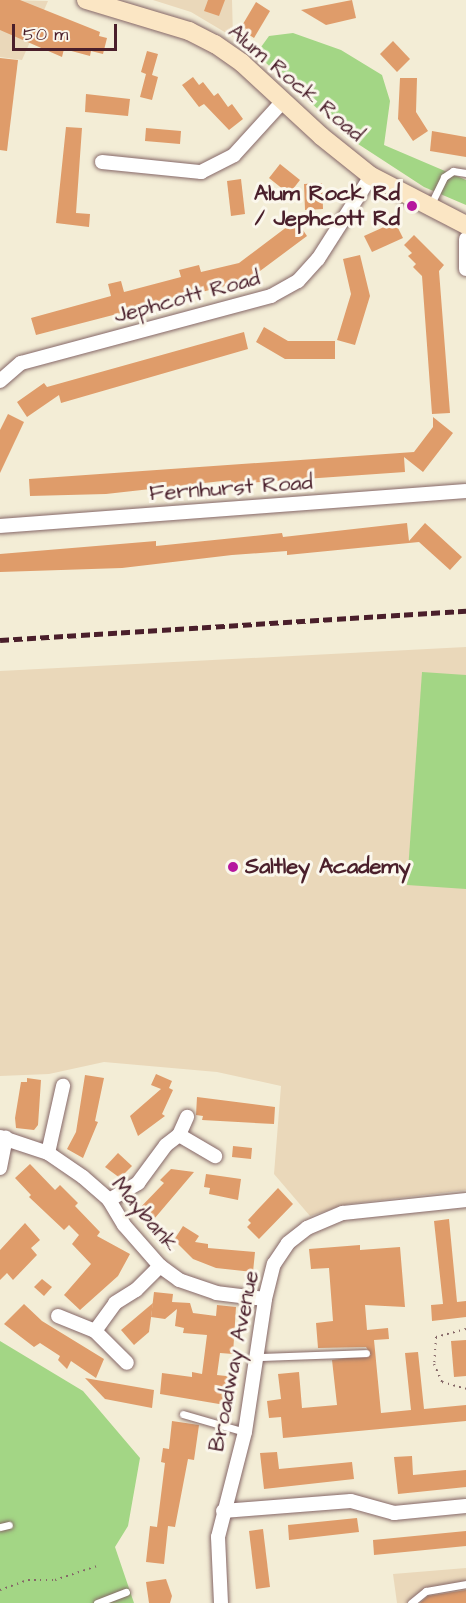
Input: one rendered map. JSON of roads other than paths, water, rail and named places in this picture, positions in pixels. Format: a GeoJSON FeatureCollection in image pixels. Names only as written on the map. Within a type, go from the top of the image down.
{"type":"FeatureCollection","features":[{"type":"Feature","properties":{"kind":"street","name":"Alum Rock Road"},"geometry":{"type":"LineString","coordinates":[[86,0],[198,36],[242,63],[371,176],[466,225]]}},
{"type":"Feature","properties":{"kind":"street"},"geometry":{"type":"LineString","coordinates":[[102,162],[201,172],[234,155],[284,100]]}},
{"type":"Feature","properties":{"kind":"street","name":"Jephcott Road"},"geometry":{"type":"LineString","coordinates":[[0,381],[21,363],[271,296],[297,281],[318,259],[371,176]]}},
{"type":"Feature","properties":{"kind":"street"},"geometry":{"type":"LineString","coordinates":[[466,240],[466,269]]}},
{"type":"Feature","properties":{"kind":"street","name":"Fernhurst Road"},"geometry":{"type":"LineString","coordinates":[[0,526],[466,490]]}},
{"type":"Feature","properties":{"kind":"street"},"geometry":{"type":"LineString","coordinates":[[48,1153],[63,1086]]}},
{"type":"Feature","properties":{"kind":"street"},"geometry":{"type":"LineString","coordinates":[[109,1200],[138,1183],[166,1145],[179,1135],[186,1117]]}},
{"type":"Feature","properties":{"kind":"street"},"geometry":{"type":"LineString","coordinates":[[179,1135],[214,1156]]}},
{"type":"Feature","properties":{"kind":"street"},"geometry":{"type":"LineString","coordinates":[[0,1168],[3,1138]]}},
{"type":"Feature","properties":{"kind":"street","name":"Maybank"},"geometry":{"type":"LineString","coordinates":[[3,1138],[48,1153],[109,1200],[124,1225],[160,1266],[179,1280],[216,1293],[265,1299]]}},
{"type":"Feature","properties":{"kind":"street","name":"Broadway Avenue"},"geometry":{"type":"LineString","coordinates":[[221,1603],[217,1565],[223,1510],[244,1432],[258,1358],[265,1299],[274,1264],[288,1243],[307,1228],[343,1213],[466,1200]]}},
{"type":"Feature","properties":{"kind":"street"},"geometry":{"type":"LineString","coordinates":[[95,1331],[115,1303],[136,1290],[160,1266]]}},
{"type":"Feature","properties":{"kind":"street"},"geometry":{"type":"LineString","coordinates":[[58,1316],[95,1331],[127,1363]]}},
{"type":"Feature","properties":{"kind":"street"},"geometry":{"type":"LineString","coordinates":[[223,1510],[251,1511],[351,1501],[394,1512],[466,1506]]}},
{"type":"Feature","properties":{"kind":"lane"},"geometry":{"type":"LineString","coordinates":[[430,207],[444,177],[453,171],[466,173]]}},
{"type":"Feature","properties":{"kind":"lane"},"geometry":{"type":"LineString","coordinates":[[258,1358],[366,1353]]}},
{"type":"Feature","properties":{"kind":"lane"},"geometry":{"type":"LineString","coordinates":[[183,1414],[244,1432]]}},
{"type":"Feature","properties":{"kind":"lane"},"geometry":{"type":"LineString","coordinates":[[0,1527],[9,1525]]}},
{"type":"Feature","properties":{"kind":"lane"},"geometry":{"type":"LineString","coordinates":[[411,1603],[426,1590],[466,1584]]}},
{"type":"Feature","properties":{"kind":"lane"},"geometry":{"type":"LineString","coordinates":[[97,1603],[126,1592]]}},
{"type":"Feature","properties":{"kind":"railway"},"geometry":{"type":"LineString","coordinates":[[0,640],[466,611]]}},
{"type":"Feature","properties":{"kind":"place","name":"Alum Rock Rd / Jephcott Rd"},"geometry":{"type":"Point","coordinates":[412,206]}},
{"type":"Feature","properties":{"kind":"place","name":"Saltley Academy"},"geometry":{"type":"Point","coordinates":[233,867]}}]}
